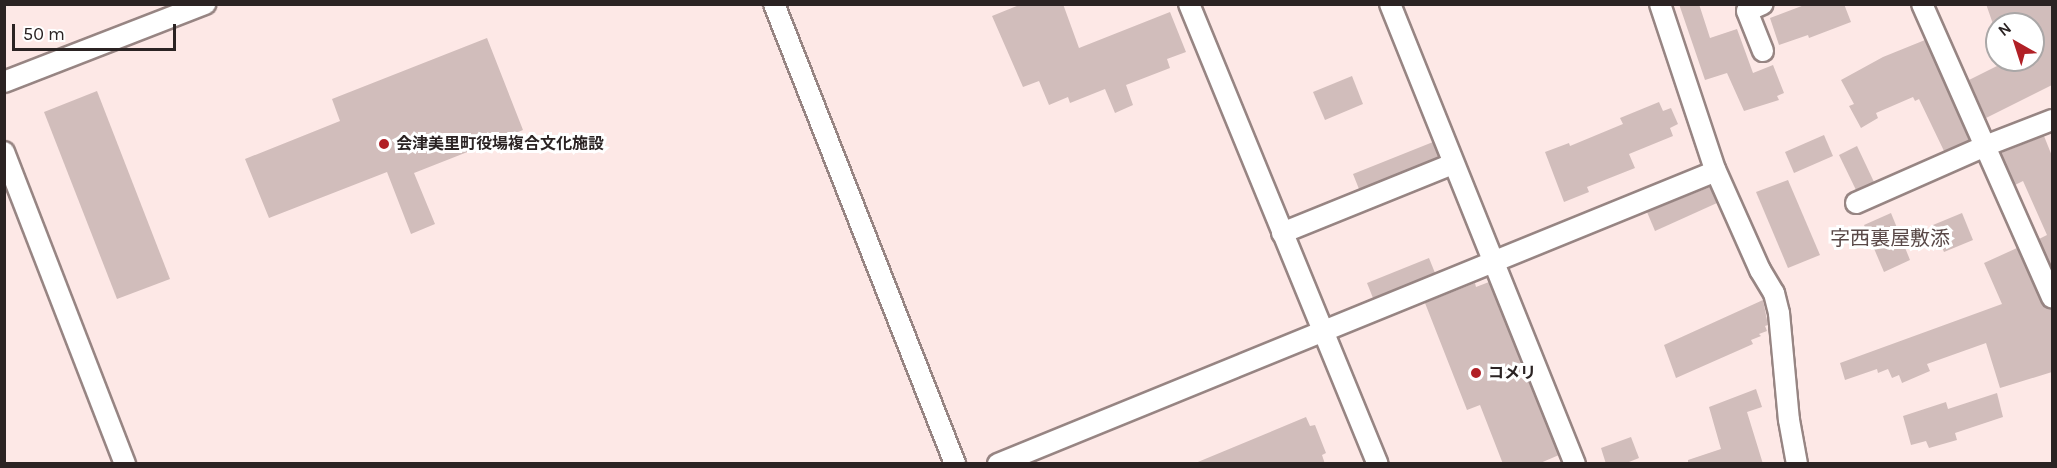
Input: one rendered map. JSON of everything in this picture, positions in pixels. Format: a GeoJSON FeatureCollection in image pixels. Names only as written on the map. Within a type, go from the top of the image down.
{"type":"FeatureCollection","features":[{"type":"Feature","properties":{"kind":"street"},"geometry":{"type":"LineString","coordinates":[[4,81],[205,4]]}},
{"type":"Feature","properties":{"kind":"street"},"geometry":{"type":"LineString","coordinates":[[774,4],[955,464]]}},
{"type":"Feature","properties":{"kind":"street"},"geometry":{"type":"LineString","coordinates":[[1189,4],[1378,464]]}},
{"type":"Feature","properties":{"kind":"street"},"geometry":{"type":"LineString","coordinates":[[1390,4],[1575,464]]}},
{"type":"Feature","properties":{"kind":"street"},"geometry":{"type":"LineString","coordinates":[[1660,4],[1716,171],[1760,270],[1774,293],[1779,313],[1789,420],[1797,464]]}},
{"type":"Feature","properties":{"kind":"street"},"geometry":{"type":"LineString","coordinates":[[1763,4],[1747,11],[1763,51]]}},
{"type":"Feature","properties":{"kind":"street"},"geometry":{"type":"LineString","coordinates":[[1922,4],[2052,297]]}},
{"type":"Feature","properties":{"kind":"street"},"geometry":{"type":"LineString","coordinates":[[1856,203],[1985,146],[2052,120]]}},
{"type":"Feature","properties":{"kind":"street"},"geometry":{"type":"LineString","coordinates":[[4,152],[125,464]]}},
{"type":"Feature","properties":{"kind":"street"},"geometry":{"type":"LineString","coordinates":[[1282,232],[1453,164]]}},
{"type":"Feature","properties":{"kind":"street"},"geometry":{"type":"LineString","coordinates":[[998,464],[1716,171]]}},
{"type":"Feature","properties":{"kind":"building"},"geometry":{"type":"Polygon","coordinates":[[[1022,4],[1063,4],[1079,48],[1170,12],[1186,52],[1167,59],[1170,68],[1126,85],[1133,105],[1115,113],[1105,89],[1070,103],[1068,97],[1049,105],[1039,81],[1023,87],[992,16],[1022,4]]]}},
{"type":"Feature","properties":{"kind":"building"},"geometry":{"type":"Polygon","coordinates":[[[1679,4],[1699,4],[1710,38],[1737,29],[1753,73],[1773,65],[1784,93],[1777,96],[1779,100],[1744,111],[1727,73],[1705,80],[1679,4]]]}},
{"type":"Feature","properties":{"kind":"building"},"geometry":{"type":"Polygon","coordinates":[[[1807,4],[1844,4],[1851,22],[1809,38],[1808,35],[1779,45],[1770,18],[1807,4]]]}},
{"type":"Feature","properties":{"kind":"building"},"geometry":{"type":"Polygon","coordinates":[[[1986,4],[2052,4],[2052,85],[1986,118],[1969,80],[1985,72],[2045,72],[2045,12],[1989,12],[1986,4]]]}},
{"type":"Feature","properties":{"kind":"building","name":"会津美里町役場複合文化施設"},"geometry":{"type":"Polygon","coordinates":[[[487,38],[523,130],[414,173],[435,224],[411,234],[387,172],[269,218],[245,159],[340,121],[332,99],[487,38]]]}},
{"type":"Feature","properties":{"kind":"building"},"geometry":{"type":"Polygon","coordinates":[[[1925,40],[1969,140],[1944,151],[1919,99],[1915,101],[1913,97],[1876,113],[1878,118],[1861,128],[1849,106],[1854,104],[1841,80],[1883,57],[1925,40]]]}},
{"type":"Feature","properties":{"kind":"building"},"geometry":{"type":"Polygon","coordinates":[[[1352,76],[1363,104],[1325,120],[1313,92],[1352,76]]]}},
{"type":"Feature","properties":{"kind":"building"},"geometry":{"type":"Polygon","coordinates":[[[97,91],[170,279],[117,299],[44,112],[97,91]]]}},
{"type":"Feature","properties":{"kind":"building"},"geometry":{"type":"Polygon","coordinates":[[[1659,102],[1663,111],[1671,108],[1678,124],[1670,128],[1673,136],[1629,154],[1635,168],[1587,187],[1589,192],[1564,202],[1545,152],[1569,143],[1570,146],[1623,124],[1620,118],[1659,102]]]}},
{"type":"Feature","properties":{"kind":"building"},"geometry":{"type":"Polygon","coordinates":[[[1824,135],[1833,156],[1794,173],[1785,152],[1824,135]]]}},
{"type":"Feature","properties":{"kind":"building"},"geometry":{"type":"Polygon","coordinates":[[[2044,136],[2052,156],[2052,269],[2039,239],[2047,235],[2023,181],[2015,185],[2001,153],[2044,136]]]}},
{"type":"Feature","properties":{"kind":"building"},"geometry":{"type":"Polygon","coordinates":[[[1433,142],[1439,157],[1359,189],[1353,174],[1433,142]]]}},
{"type":"Feature","properties":{"kind":"building"},"geometry":{"type":"Polygon","coordinates":[[[1857,146],[1874,182],[1856,190],[1839,155],[1857,146]]]}},
{"type":"Feature","properties":{"kind":"building"},"geometry":{"type":"Polygon","coordinates":[[[1788,180],[1820,255],[1788,268],[1756,192],[1788,180]]]}},
{"type":"Feature","properties":{"kind":"building"},"geometry":{"type":"Polygon","coordinates":[[[1710,187],[1717,203],[1655,231],[1647,212],[1710,187]]]}},
{"type":"Feature","properties":{"kind":"building"},"geometry":{"type":"Polygon","coordinates":[[[1891,213],[1910,260],[1884,272],[1864,225],[1891,213]]]}},
{"type":"Feature","properties":{"kind":"building"},"geometry":{"type":"Polygon","coordinates":[[[1962,213],[1973,240],[1944,252],[1933,225],[1962,213]]]}},
{"type":"Feature","properties":{"kind":"building"},"geometry":{"type":"Polygon","coordinates":[[[2017,248],[2041,302],[2045,307],[2052,309],[2052,372],[2000,388],[1986,343],[1927,364],[1930,371],[1902,383],[1899,375],[1892,378],[1888,369],[1878,373],[1877,369],[1845,380],[1840,363],[2002,304],[1984,263],[2017,248]]]}},
{"type":"Feature","properties":{"kind":"building"},"geometry":{"type":"Polygon","coordinates":[[[1429,258],[1435,273],[1373,298],[1367,283],[1429,258]]]}},
{"type":"Feature","properties":{"kind":"building"},"geometry":{"type":"Polygon","coordinates":[[[1489,282],[1559,455],[1538,464],[1503,464],[1480,405],[1467,410],[1425,303],[1475,283],[1476,287],[1489,282]]]}},
{"type":"Feature","properties":{"kind":"building"},"geometry":{"type":"Polygon","coordinates":[[[1763,300],[1767,331],[1751,340],[1753,344],[1676,378],[1664,345],[1763,300]]]}},
{"type":"Feature","properties":{"kind":"building"},"geometry":{"type":"Polygon","coordinates":[[[1756,389],[1762,407],[1747,412],[1763,464],[1688,464],[1688,460],[1721,449],[1709,407],[1756,389]]]}},
{"type":"Feature","properties":{"kind":"building"},"geometry":{"type":"Polygon","coordinates":[[[1997,393],[2003,417],[1955,433],[1957,440],[1929,448],[1926,441],[1911,445],[1903,416],[1946,402],[1948,409],[1997,393]]]}},
{"type":"Feature","properties":{"kind":"building"},"geometry":{"type":"Polygon","coordinates":[[[1306,417],[1310,426],[1315,425],[1326,453],[1322,455],[1325,464],[1193,464],[1306,417]]]}},
{"type":"Feature","properties":{"kind":"building"},"geometry":{"type":"Polygon","coordinates":[[[1631,437],[1639,458],[1624,464],[1606,464],[1601,448],[1631,437]]]}},
{"type":"Feature","properties":{"kind":"place","name":"会津美里町役場複合文化施設"},"geometry":{"type":"Point","coordinates":[384,144]}},
{"type":"Feature","properties":{"kind":"place","name":"コメリ"},"geometry":{"type":"Point","coordinates":[1476,373]}},
{"type":"Feature","properties":{"kind":"district","name":"字西裏屋敷添"},"geometry":{"type":"Point","coordinates":[1890,238]}}]}
